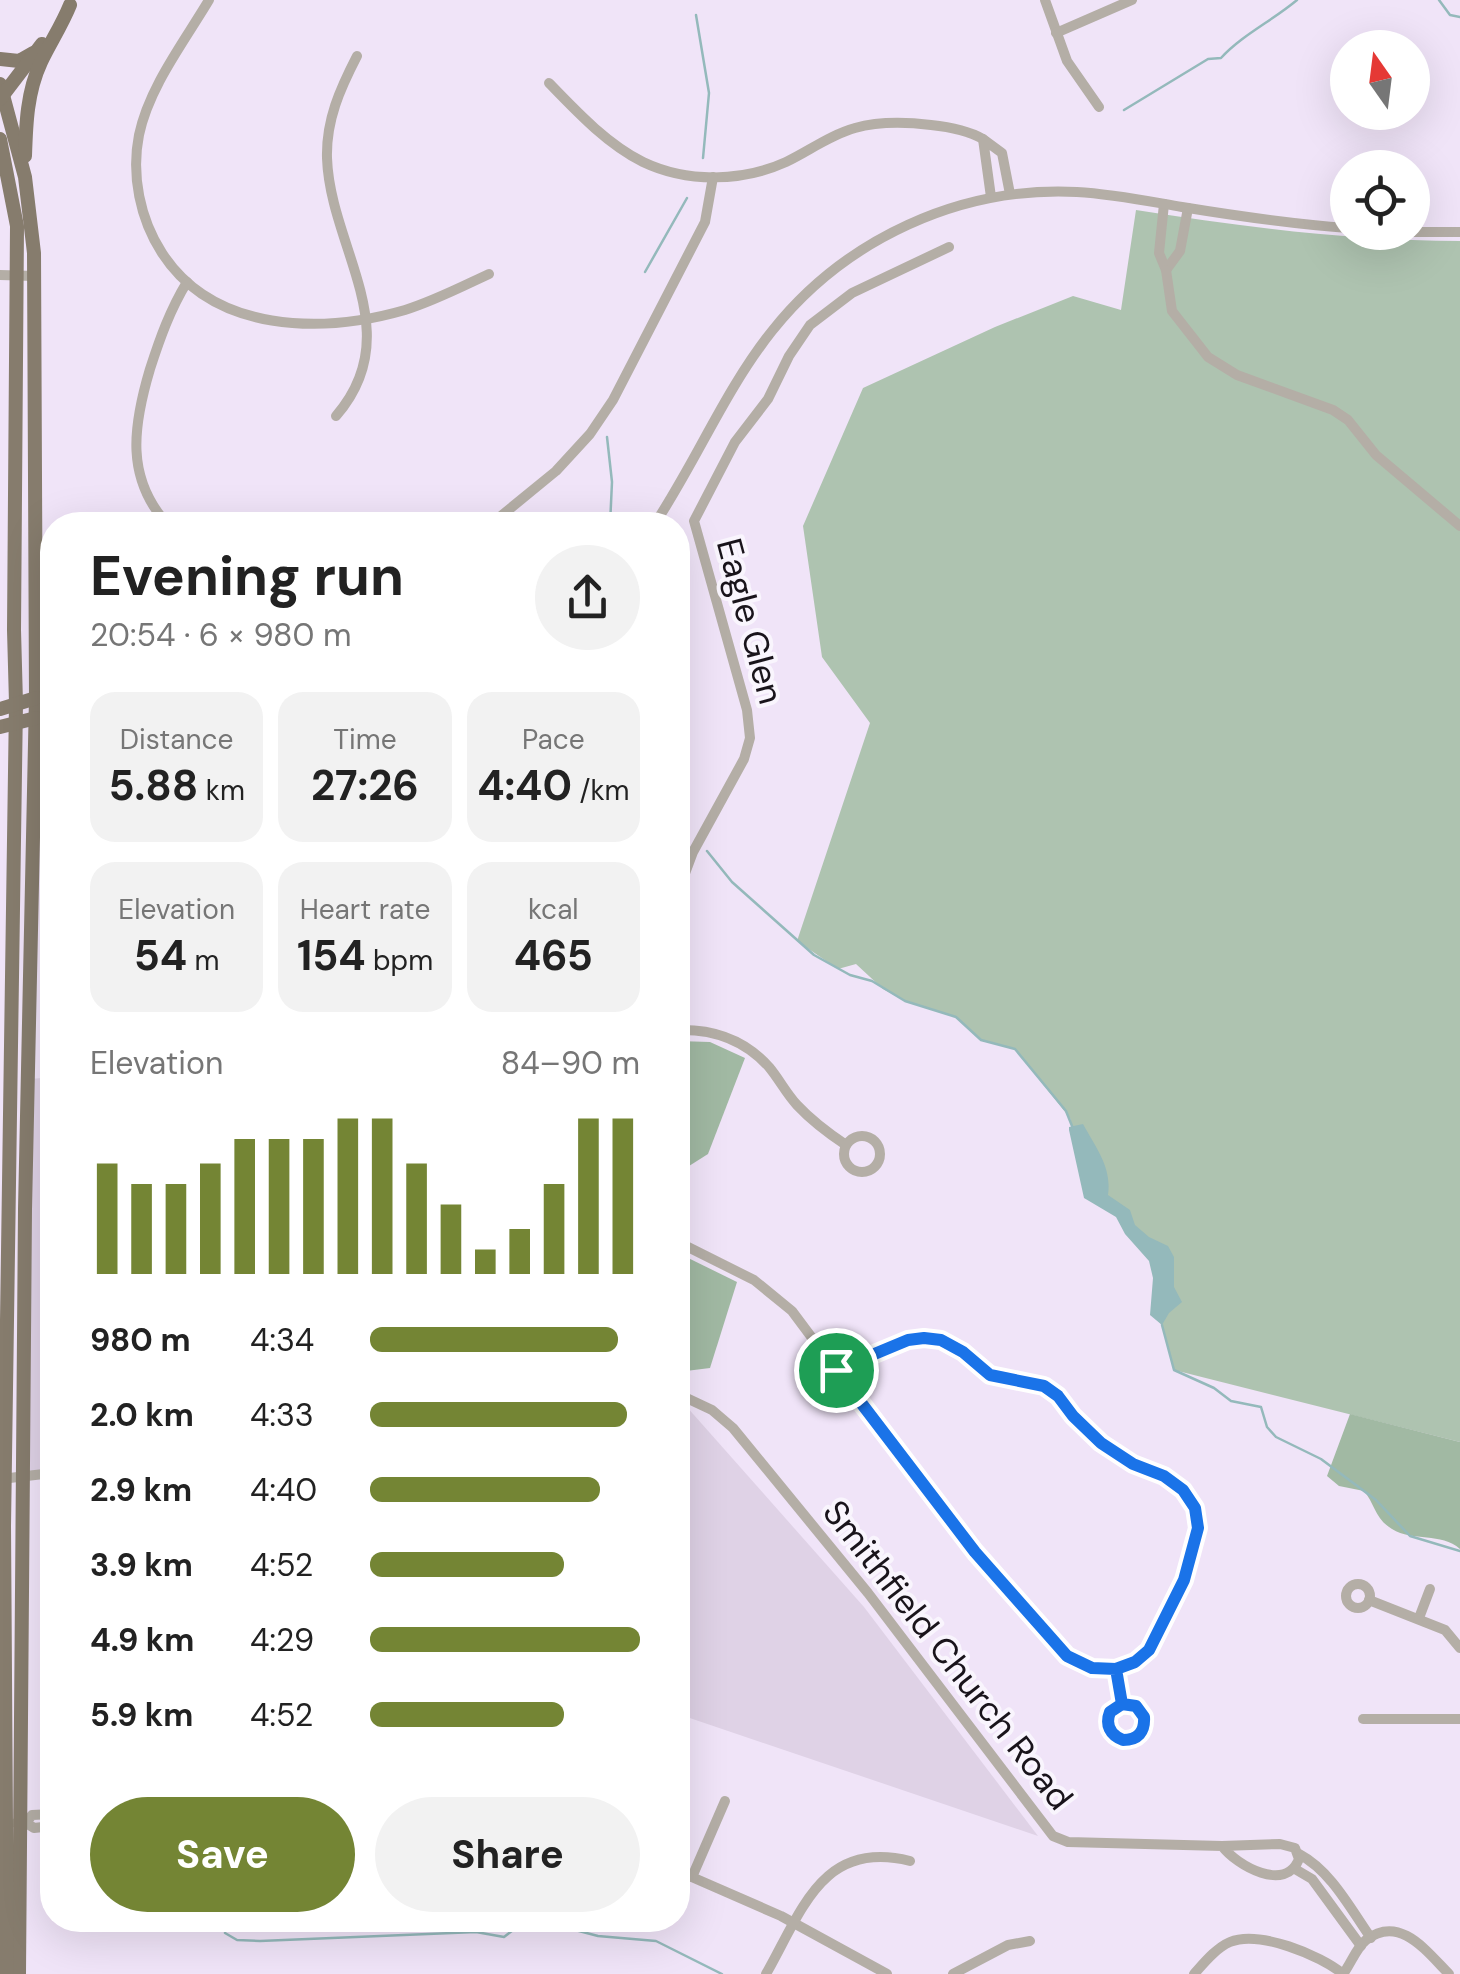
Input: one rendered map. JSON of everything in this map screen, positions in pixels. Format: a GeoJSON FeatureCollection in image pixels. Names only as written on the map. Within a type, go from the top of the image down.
{"type":"FeatureCollection","features":[{"type":"Feature","properties":{"kind":"main road"},"geometry":{"type":"LineString","coordinates":[[25,177],[1,93],[72,3]]}},
{"type":"Feature","properties":{"kind":"main road"},"geometry":{"type":"LineString","coordinates":[[40,592],[34,276],[25,177],[26,124],[43,58],[72,3]]}},
{"type":"Feature","properties":{"kind":"main road"},"geometry":{"type":"LineString","coordinates":[[0,59],[19,61],[41,46]]}},
{"type":"Feature","properties":{"kind":"main road"},"geometry":{"type":"LineString","coordinates":[[0,139],[17,226],[8,275],[8,531],[16,723],[3,1135],[3,1479],[18,1823],[7,1974]]}},
{"type":"Feature","properties":{"kind":"main road"},"geometry":{"type":"LineString","coordinates":[[0,708],[40,697]]}},
{"type":"Feature","properties":{"kind":"main road"},"geometry":{"type":"LineString","coordinates":[[19,1974],[26,1135],[36,718],[40,704]]}},
{"type":"Feature","properties":{"kind":"main road"},"geometry":{"type":"LineString","coordinates":[[0,728],[36,718]]}},
{"type":"Feature","properties":{"kind":"street"},"geometry":{"type":"LineString","coordinates":[[209,0],[150,103],[137,146],[136,173],[144,214],[156,244],[187,282],[228,309],[267,321],[297,323],[364,318],[422,304],[489,274]]}},
{"type":"Feature","properties":{"kind":"street"},"geometry":{"type":"LineString","coordinates":[[1045,0],[1066,61],[1099,107]]}},
{"type":"Feature","properties":{"kind":"street"},"geometry":{"type":"LineString","coordinates":[[1056,33],[1132,0]]}},
{"type":"Feature","properties":{"kind":"street"},"geometry":{"type":"LineString","coordinates":[[336,416],[355,392],[367,352],[356,270],[332,199],[327,162],[334,108],[358,56]]}},
{"type":"Feature","properties":{"kind":"street"},"geometry":{"type":"LineString","coordinates":[[549,83],[598,131],[642,162],[675,173],[713,178],[748,174],[775,166],[838,134],[877,124],[954,128],[983,139],[1002,154],[1010,194]]}},
{"type":"Feature","properties":{"kind":"street"},"geometry":{"type":"LineString","coordinates":[[983,139],[992,197]]}},
{"type":"Feature","properties":{"kind":"street"},"geometry":{"type":"LineString","coordinates":[[506,512],[556,471],[606,412],[704,222],[713,178]]}},
{"type":"Feature","properties":{"kind":"street"},"geometry":{"type":"LineString","coordinates":[[663,512],[742,374],[765,339],[801,297],[880,238],[942,210],[1010,194],[1076,192],[1330,226]]}},
{"type":"Feature","properties":{"kind":"street"},"geometry":{"type":"LineString","coordinates":[[1164,204],[1158,253],[1166,270],[1172,311],[1208,357],[1236,375],[1333,410],[1348,420],[1376,455],[1460,526]]}},
{"type":"Feature","properties":{"kind":"street"},"geometry":{"type":"LineString","coordinates":[[1166,270],[1180,251],[1188,208]]}},
{"type":"Feature","properties":{"kind":"street"},"geometry":{"type":"LineString","coordinates":[[1430,232],[1460,232]]}},
{"type":"Feature","properties":{"kind":"street","name":"Eagle Glen"},"geometry":{"type":"LineString","coordinates":[[690,860],[744,760],[750,738],[747,710],[694,521],[735,442],[768,398],[789,356],[810,326],[852,292],[948,247]]}},
{"type":"Feature","properties":{"kind":"street"},"geometry":{"type":"LineString","coordinates":[[8,275],[34,276]]}},
{"type":"Feature","properties":{"kind":"street"},"geometry":{"type":"LineString","coordinates":[[159,512],[144,490],[134,437],[141,400],[166,321],[187,282]]}},
{"type":"Feature","properties":{"kind":"street"},"geometry":{"type":"LineString","coordinates":[[36,718],[40,717]]}},
{"type":"Feature","properties":{"kind":"street"},"geometry":{"type":"LineString","coordinates":[[690,1031],[716,1034],[746,1046],[771,1069],[813,1120],[846,1144]]}},
{"type":"Feature","properties":{"kind":"street"},"geometry":{"type":"LineString","coordinates":[[3,1135],[26,1135]]}},
{"type":"Feature","properties":{"kind":"street"},"geometry":{"type":"LineString","coordinates":[[690,1248],[771,1292],[808,1328],[836,1370],[975,1552],[1067,1656],[1092,1668],[1116,1669],[1135,1662],[1149,1650],[1184,1580],[1198,1528],[1195,1508],[1183,1490],[1101,1443],[1044,1386],[990,1375],[963,1352],[941,1340],[908,1340],[836,1370]]}},
{"type":"Feature","properties":{"kind":"street","name":"Smithfield Church Road"},"geometry":{"type":"LineString","coordinates":[[690,1400],[712,1410],[733,1428],[868,1594],[1053,1836],[1068,1842],[1280,1844],[1296,1848],[1299,1854]]}},
{"type":"Feature","properties":{"kind":"street"},"geometry":{"type":"LineString","coordinates":[[3,1479],[40,1475]]}},
{"type":"Feature","properties":{"kind":"street"},"geometry":{"type":"LineString","coordinates":[[1418,1618],[1430,1589]]}},
{"type":"Feature","properties":{"kind":"street"},"geometry":{"type":"LineString","coordinates":[[1369,1600],[1444,1630],[1460,1648]]}},
{"type":"Feature","properties":{"kind":"street"},"geometry":{"type":"LineString","coordinates":[[1116,1669],[1122,1704]]}},
{"type":"Feature","properties":{"kind":"street"},"geometry":{"type":"LineString","coordinates":[[1363,1719],[1460,1719]]}},
{"type":"Feature","properties":{"kind":"street"},"geometry":{"type":"LineString","coordinates":[[725,1801],[692,1877],[795,1923],[887,1974]]}},
{"type":"Feature","properties":{"kind":"street"},"geometry":{"type":"LineString","coordinates":[[18,1823],[40,1815]]}},
{"type":"Feature","properties":{"kind":"street"},"geometry":{"type":"LineString","coordinates":[[18,1823],[40,1827]]}},
{"type":"Feature","properties":{"kind":"street"},"geometry":{"type":"LineString","coordinates":[[1222,1846],[1256,1872],[1280,1874],[1295,1869]]}},
{"type":"Feature","properties":{"kind":"street"},"geometry":{"type":"LineString","coordinates":[[1295,1869],[1299,1854],[1324,1872],[1371,1938]]}},
{"type":"Feature","properties":{"kind":"street"},"geometry":{"type":"LineString","coordinates":[[766,1974],[821,1881],[847,1862],[877,1855],[910,1861]]}},
{"type":"Feature","properties":{"kind":"street"},"geometry":{"type":"LineString","coordinates":[[1295,1869],[1312,1880],[1361,1946]]}},
{"type":"Feature","properties":{"kind":"street"},"geometry":{"type":"LineString","coordinates":[[1194,1974],[1221,1948],[1238,1940],[1292,1946],[1343,1974],[1361,1946],[1390,1931],[1408,1936],[1448,1974]]}},
{"type":"Feature","properties":{"kind":"street"},"geometry":{"type":"LineString","coordinates":[[956,1973],[1008,1946],[1030,1941]]}},
{"type":"Feature","properties":{"kind":"shaded area"},"geometry":{"type":"Polygon","coordinates":[[[1136,210],[1330,235],[1330,250],[1430,250],[1430,240],[1460,241],[1460,1442],[1174,1370],[1162,1325],[1153,1315],[1160,1266],[1114,1208],[1088,1195],[1070,1118],[1015,1049],[981,1040],[956,1017],[905,1001],[883,989],[856,964],[838,969],[797,941],[870,723],[822,657],[803,526],[863,388],[1073,296],[1121,310],[1136,210]]]}},
{"type":"Feature","properties":{"kind":"shaded area"},"geometry":{"type":"Polygon","coordinates":[[[690,1041],[710,1042],[745,1058],[708,1154],[690,1165],[690,1041]]]}},
{"type":"Feature","properties":{"kind":"shaded area"},"geometry":{"type":"Polygon","coordinates":[[[40,1078],[40,1472],[26,1474],[31,1079],[40,1078]]]}},
{"type":"Feature","properties":{"kind":"shaded area"},"geometry":{"type":"Polygon","coordinates":[[[1083,1124],[1105,1167],[1108,1195],[1130,1210],[1135,1225],[1168,1246],[1174,1257],[1174,1287],[1182,1302],[1162,1325],[1150,1315],[1153,1278],[1149,1261],[1116,1217],[1084,1198],[1069,1130],[1083,1124]]]}},
{"type":"Feature","properties":{"kind":"shaded area"},"geometry":{"type":"Polygon","coordinates":[[[690,1259],[737,1282],[710,1368],[690,1370],[690,1259]]]}},
{"type":"Feature","properties":{"kind":"shaded area"},"geometry":{"type":"Polygon","coordinates":[[[690,1411],[864,1607],[1038,1836],[690,1718],[690,1411]]]}},
{"type":"Feature","properties":{"kind":"shaded area"},"geometry":{"type":"Polygon","coordinates":[[[1350,1414],[1460,1442],[1460,1549],[1444,1541],[1392,1529],[1382,1521],[1364,1491],[1339,1486],[1327,1476],[1350,1414]]]}},
{"type":"Feature","properties":{"kind":"waterway"},"geometry":{"type":"LineString","coordinates":[[1124,110],[1208,59],[1221,58],[1297,0]]}},
{"type":"Feature","properties":{"kind":"waterway"},"geometry":{"type":"LineString","coordinates":[[1439,0],[1450,15],[1460,17]]}},
{"type":"Feature","properties":{"kind":"waterway"},"geometry":{"type":"LineString","coordinates":[[696,15],[709,93],[703,158]]}},
{"type":"Feature","properties":{"kind":"waterway"},"geometry":{"type":"LineString","coordinates":[[645,272],[687,198]]}},
{"type":"Feature","properties":{"kind":"waterway"},"geometry":{"type":"LineString","coordinates":[[607,437],[611,512]]}},
{"type":"Feature","properties":{"kind":"waterway"},"geometry":{"type":"LineString","coordinates":[[707,851],[732,882],[814,955],[905,1001],[956,1017],[981,1040],[1015,1049],[1066,1111],[1072,1126]]}},
{"type":"Feature","properties":{"kind":"waterway"},"geometry":{"type":"LineString","coordinates":[[1162,1325],[1174,1370],[1214,1388],[1231,1401],[1261,1407],[1267,1427],[1276,1437],[1321,1459],[1376,1500],[1410,1536],[1460,1551]]}},
{"type":"Feature","properties":{"kind":"waterway"},"geometry":{"type":"LineString","coordinates":[[225,1933],[237,1940],[260,1941],[476,1932]]}},
{"type":"Feature","properties":{"kind":"waterway"},"geometry":{"type":"LineString","coordinates":[[476,1932],[504,1937],[510,1932]]}},
{"type":"Feature","properties":{"kind":"waterway"},"geometry":{"type":"LineString","coordinates":[[583,1932],[656,1941],[722,1974]]}},
{"type":"Feature","properties":{"kind":"route"},"geometry":{"type":"LineString","coordinates":[[836,1370],[908,1340],[945,1341],[990,1375],[1033,1382],[1054,1392],[1101,1443],[1133,1464],[1164,1476],[1190,1498],[1198,1518],[1198,1540],[1184,1580],[1149,1650],[1135,1662],[1116,1669],[1122,1704],[1136,1706],[1144,1717],[1142,1732],[1137,1737],[1116,1738],[1108,1726],[1110,1712],[1122,1704],[1116,1669],[1092,1668],[1067,1656],[975,1552],[836,1370]]}}]}
